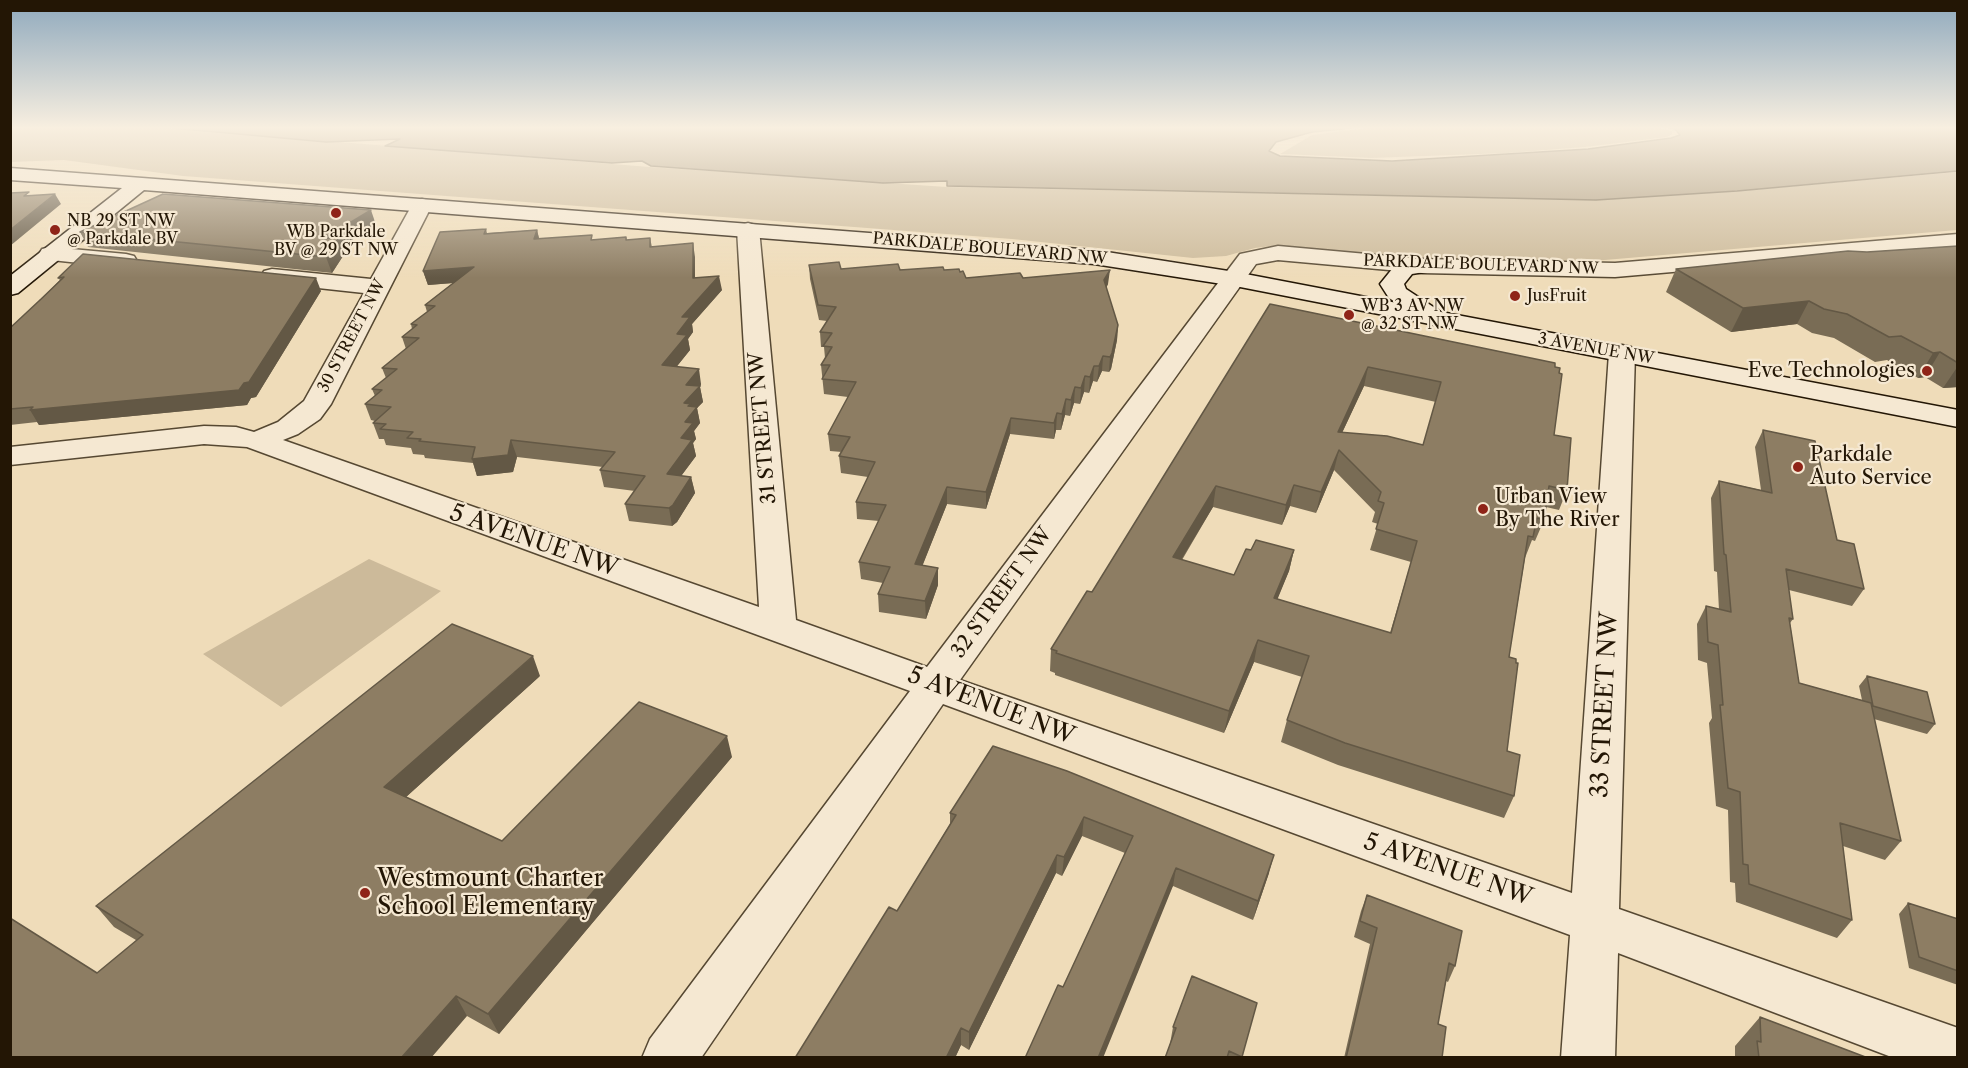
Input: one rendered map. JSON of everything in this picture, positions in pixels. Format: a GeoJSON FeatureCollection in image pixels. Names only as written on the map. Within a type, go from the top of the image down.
{"type":"FeatureCollection","features":[{"type":"Feature","properties":{"kind":"street","name":"PARKDALE BOULEVARD NW"},"geometry":{"type":"LineString","coordinates":[[60,178],[1094,257],[1235,279],[1248,259],[1278,253],[1422,266],[1615,270],[1958,240]]}},
{"type":"Feature","properties":{"kind":"street"},"geometry":{"type":"LineString","coordinates":[[15,280],[139,184]]}},
{"type":"Feature","properties":{"kind":"street","name":"30 STREET NW"},"geometry":{"type":"LineString","coordinates":[[257,441],[288,428],[310,413],[422,205]]}},
{"type":"Feature","properties":{"kind":"street","name":"31 STREET NW"},"geometry":{"type":"LineString","coordinates":[[748,229],[778,627]]}},
{"type":"Feature","properties":{"kind":"street"},"geometry":{"type":"LineString","coordinates":[[1923,243],[1958,258]]}},
{"type":"Feature","properties":{"kind":"street"},"geometry":{"type":"LineString","coordinates":[[50,254],[143,263]]}},
{"type":"Feature","properties":{"kind":"street"},"geometry":{"type":"LineString","coordinates":[[1422,266],[1405,268],[1392,285],[1397,293],[1442,320]]}},
{"type":"Feature","properties":{"kind":"street"},"geometry":{"type":"LineString","coordinates":[[246,273],[378,287]]}},
{"type":"Feature","properties":{"kind":"street","name":"3 AVENUE NW"},"geometry":{"type":"LineString","coordinates":[[1235,279],[1958,419]]}},
{"type":"Feature","properties":{"kind":"street","name":"32 STREET NW"},"geometry":{"type":"LineString","coordinates":[[669,1058],[935,686],[1235,279]]}},
{"type":"Feature","properties":{"kind":"street","name":"33 STREET NW"},"geometry":{"type":"LineString","coordinates":[[1588,1058],[1622,353]]}},
{"type":"Feature","properties":{"kind":"street","name":"5 AVENUE NW"},"geometry":{"type":"LineString","coordinates":[[10,456],[204,435],[236,436],[257,441],[778,627],[935,686],[1958,1055]]}},
{"type":"Feature","properties":{"kind":"shaded area"},"geometry":{"type":"Polygon","coordinates":[[[207,178],[811,178],[947,187],[1597,200],[1890,178],[1957,178],[1957,230],[1593,261],[1384,258],[1280,245],[1255,248],[1226,256],[1193,258],[1012,239],[207,178]]]}},
{"type":"Feature","properties":{"kind":"shaded area"},"geometry":{"type":"Polygon","coordinates":[[[813,178],[1882,178],[1737,191],[1596,200],[947,186],[947,181],[883,183],[813,178]]]}},
{"type":"Feature","properties":{"kind":"shaded area"},"geometry":{"type":"Polygon","coordinates":[[[369,559],[441,591],[281,707],[203,654],[369,559]]]}},
{"type":"Feature","properties":{"kind":"building"},"geometry":{"type":"Polygon","coordinates":[[[29,192],[24,196],[55,194],[10,230],[10,193],[29,192]]]}},
{"type":"Feature","properties":{"kind":"building"},"geometry":{"type":"Polygon","coordinates":[[[163,194],[371,210],[323,239],[339,237],[326,257],[80,232],[163,194]]]}},
{"type":"Feature","properties":{"kind":"building"},"geometry":{"type":"Polygon","coordinates":[[[486,229],[484,234],[537,230],[534,239],[592,235],[591,240],[626,237],[626,240],[650,238],[650,247],[693,243],[693,278],[719,276],[682,317],[690,317],[677,334],[687,335],[662,365],[699,369],[686,385],[700,386],[684,403],[697,407],[685,422],[693,423],[681,438],[692,440],[667,474],[691,477],[669,508],[625,504],[645,476],[600,470],[615,452],[511,440],[508,455],[472,459],[475,447],[419,441],[421,439],[407,438],[413,432],[380,429],[386,424],[373,423],[391,407],[365,404],[382,390],[372,389],[397,369],[382,368],[419,338],[402,337],[417,325],[411,324],[435,306],[425,305],[474,267],[423,271],[440,232],[486,229]]]}},
{"type":"Feature","properties":{"kind":"building"},"geometry":{"type":"Polygon","coordinates":[[[1958,246],[1958,363],[1940,352],[1933,353],[1901,336],[1889,337],[1847,314],[1824,309],[1809,301],[1743,308],[1676,269],[1848,251],[1867,252],[1958,246]]]}},
{"type":"Feature","properties":{"kind":"building"},"geometry":{"type":"Polygon","coordinates":[[[83,254],[316,278],[249,382],[244,383],[239,390],[30,410],[33,407],[10,409],[10,328],[64,277],[58,278],[83,254]]]}},
{"type":"Feature","properties":{"kind":"building"},"geometry":{"type":"Polygon","coordinates":[[[839,262],[841,269],[898,264],[900,270],[943,267],[944,270],[959,269],[960,272],[963,271],[966,278],[1020,273],[1023,278],[1110,270],[1104,280],[1118,325],[1110,357],[1103,356],[1099,366],[1094,366],[1090,377],[1085,376],[1081,388],[1075,387],[1071,400],[1066,399],[1062,414],[1057,413],[1054,423],[1011,418],[986,492],[947,487],[915,564],[938,568],[925,601],[878,594],[890,567],[859,562],[886,505],[856,502],[875,462],[839,456],[850,437],[828,434],[856,382],[822,379],[830,365],[821,365],[832,347],[823,346],[832,333],[820,332],[836,307],[818,305],[809,265],[839,262]]]}},
{"type":"Feature","properties":{"kind":"building"},"geometry":{"type":"Polygon","coordinates":[[[1270,304],[1555,363],[1555,367],[1560,368],[1559,373],[1562,374],[1554,435],[1571,438],[1567,490],[1549,486],[1544,520],[1537,518],[1533,537],[1528,536],[1509,657],[1516,659],[1518,663],[1507,751],[1520,755],[1514,796],[1345,743],[1287,720],[1309,656],[1258,640],[1229,711],[1056,653],[1057,651],[1051,649],[1087,591],[1092,592],[1270,304]],[[1368,367],[1338,432],[1387,436],[1423,445],[1441,382],[1368,367]],[[1339,450],[1321,492],[1294,485],[1286,505],[1216,486],[1173,557],[1234,575],[1246,549],[1251,550],[1256,540],[1294,550],[1274,598],[1391,633],[1417,541],[1376,529],[1384,503],[1378,501],[1381,492],[1339,450]]]}},
{"type":"Feature","properties":{"kind":"building"},"geometry":{"type":"Polygon","coordinates":[[[1763,430],[1815,441],[1837,540],[1854,544],[1864,589],[1786,569],[1793,619],[1789,618],[1799,683],[1871,703],[1901,841],[1840,823],[1852,920],[1749,884],[1748,865],[1743,864],[1740,792],[1728,788],[1720,705],[1723,705],[1718,645],[1708,642],[1706,606],[1731,612],[1719,481],[1772,493],[1763,430]]]}},
{"type":"Feature","properties":{"kind":"building"},"geometry":{"type":"Polygon","coordinates":[[[452,624],[533,656],[384,787],[502,841],[639,702],[727,736],[488,1014],[456,996],[401,1058],[10,1058],[10,918],[97,973],[143,935],[96,906],[452,624]]]}},
{"type":"Feature","properties":{"kind":"building"},"geometry":{"type":"Polygon","coordinates":[[[1867,676],[1927,692],[1935,724],[1873,706],[1867,676]]]}},
{"type":"Feature","properties":{"kind":"building"},"geometry":{"type":"Polygon","coordinates":[[[993,746],[1067,771],[1274,855],[1258,901],[1176,868],[1098,1058],[1025,1058],[1058,985],[1063,987],[1133,836],[1084,817],[1064,857],[1057,855],[969,1032],[961,1028],[946,1058],[795,1058],[889,907],[897,911],[956,815],[950,813],[993,746]]]}},
{"type":"Feature","properties":{"kind":"building"},"geometry":{"type":"Polygon","coordinates":[[[1367,895],[1462,931],[1455,966],[1449,963],[1438,1024],[1446,1027],[1442,1058],[1346,1058],[1377,928],[1360,921],[1367,895]]]}},
{"type":"Feature","properties":{"kind":"building"},"geometry":{"type":"Polygon","coordinates":[[[1908,903],[1958,919],[1958,971],[1919,957],[1908,903]]]}},
{"type":"Feature","properties":{"kind":"building"},"geometry":{"type":"Polygon","coordinates":[[[1192,976],[1257,1003],[1242,1057],[1229,1051],[1227,1058],[1165,1058],[1176,1028],[1173,1027],[1192,976]]]}},
{"type":"Feature","properties":{"kind":"building"},"geometry":{"type":"Polygon","coordinates":[[[1760,1017],[1868,1058],[1759,1058],[1757,1041],[1761,1042],[1760,1017]]]}},
{"type":"Feature","properties":{"kind":"place","name":"WB Parkdale BV @ 29 ST NW"},"geometry":{"type":"Point","coordinates":[336,213]}},
{"type":"Feature","properties":{"kind":"place","name":"NB 29 ST NW @ Parkdale BV"},"geometry":{"type":"Point","coordinates":[55,230]}},
{"type":"Feature","properties":{"kind":"place","name":"JusFruit"},"geometry":{"type":"Point","coordinates":[1515,296]}},
{"type":"Feature","properties":{"kind":"place","name":"WB 3 AV NW @ 32 ST NW"},"geometry":{"type":"Point","coordinates":[1349,315]}},
{"type":"Feature","properties":{"kind":"place","name":"Eve Technologies"},"geometry":{"type":"Point","coordinates":[1927,371]}},
{"type":"Feature","properties":{"kind":"place","name":"Parkdale Auto Service"},"geometry":{"type":"Point","coordinates":[1798,467]}},
{"type":"Feature","properties":{"kind":"place","name":"Urban View By The River"},"geometry":{"type":"Point","coordinates":[1483,509]}},
{"type":"Feature","properties":{"kind":"place","name":"Westmount Charter School Elementary"},"geometry":{"type":"Point","coordinates":[365,893]}}]}
